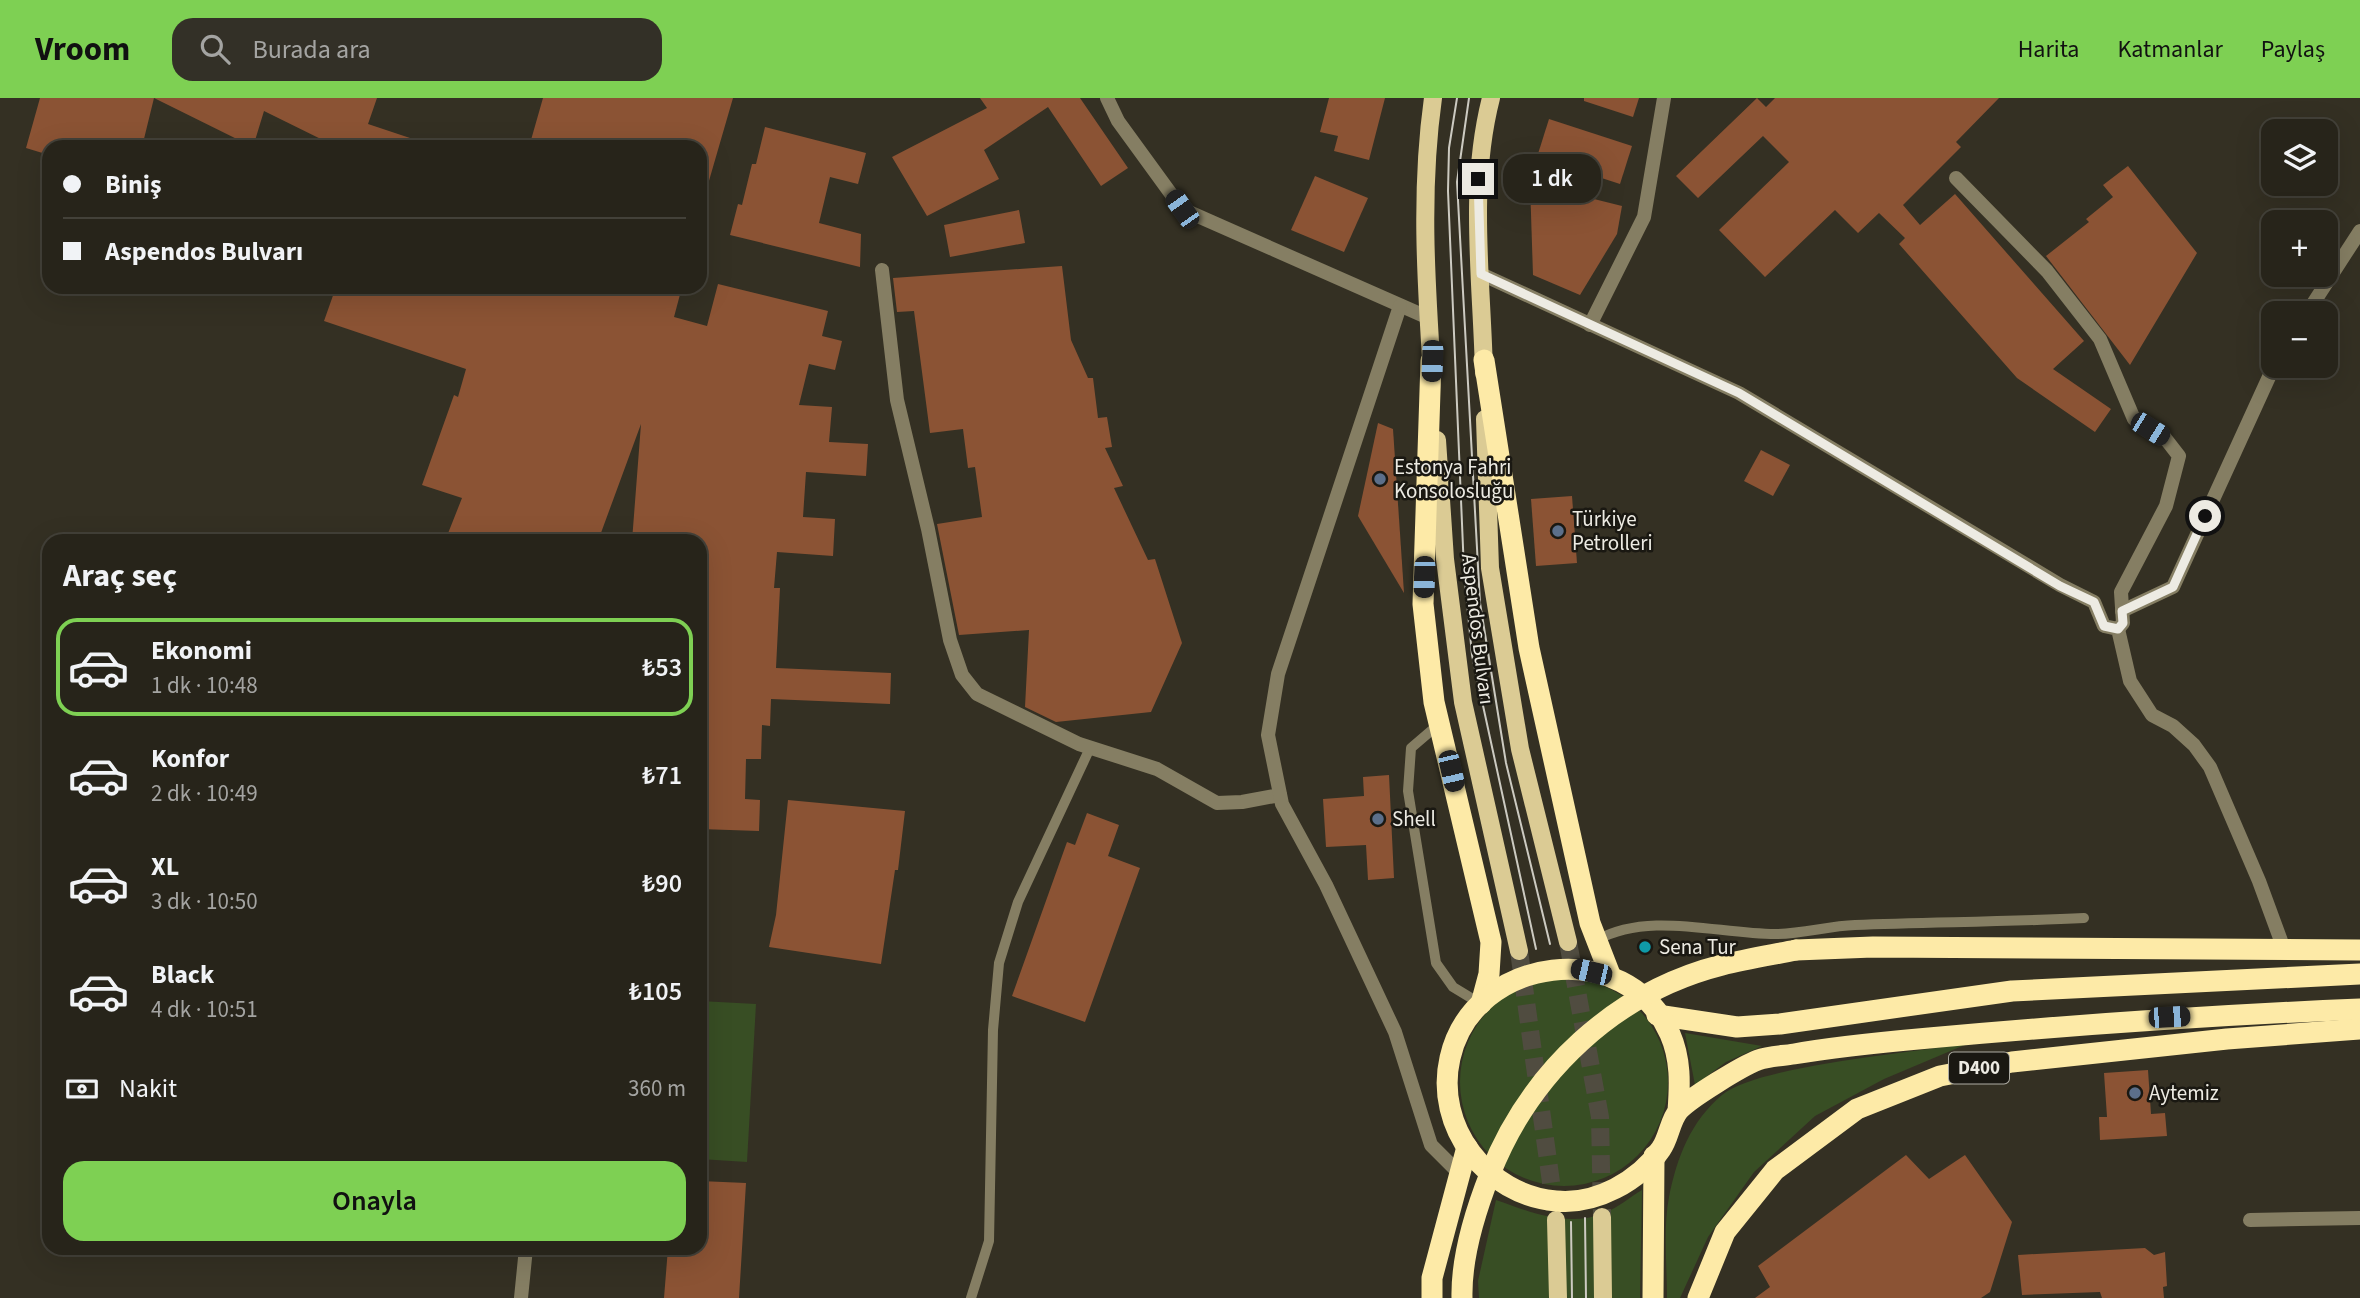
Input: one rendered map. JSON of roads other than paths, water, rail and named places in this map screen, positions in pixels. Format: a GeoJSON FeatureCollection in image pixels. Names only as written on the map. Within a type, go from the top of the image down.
{"type":"FeatureCollection","features":[{"type":"Feature","properties":{"kind":"highway"},"geometry":{"type":"LineString","coordinates":[[1484,360],[1529,648],[1597,940],[1611,977]]}},
{"type":"Feature","properties":{"kind":"highway"},"geometry":{"type":"LineString","coordinates":[[1432,361],[1423,604],[1440,724],[1490,942],[1489,974],[1481,1004]]}},
{"type":"Feature","properties":{"kind":"highway"},"geometry":{"type":"LineString","coordinates":[[1462,1298],[1476,1208],[1499,1151],[1551,1069],[1600,1023],[1652,992],[1720,965],[1796,950],[1873,947],[2360,950]]}},
{"type":"Feature","properties":{"kind":"highway"},"geometry":{"type":"LineString","coordinates":[[1571,967],[1611,977],[1645,999],[1669,1031],[1681,1070],[1678,1111],[1662,1148],[1634,1178],[1598,1196],[1557,1201],[1517,1192],[1484,1170],[1459,1137],[1448,1098],[1450,1058],[1466,1020],[1494,990],[1531,972],[1571,967]]}},
{"type":"Feature","properties":{"kind":"highway"},"geometry":{"type":"LineString","coordinates":[[1657,1015],[1737,1027],[2012,991],[2360,974]]}},
{"type":"Feature","properties":{"kind":"highway"},"geometry":{"type":"LineString","coordinates":[[1678,1111],[1759,1060],[1840,1046],[2142,1018],[2360,1009]]}},
{"type":"Feature","properties":{"kind":"highway","name":"D400"},"geometry":{"type":"LineString","coordinates":[[1698,1298],[1725,1232],[1774,1170],[1857,1109],[1940,1076],[2012,1062],[2227,1039],[2360,1029]]}},
{"type":"Feature","properties":{"kind":"highway"},"geometry":{"type":"LineString","coordinates":[[1432,1298],[1432,1278],[1467,1147]]}},
{"type":"Feature","properties":{"kind":"highway"},"geometry":{"type":"LineString","coordinates":[[1653,1298],[1654,1156]]}},
{"type":"Feature","properties":{"kind":"main road","name":"Aspendos Bulvarı"},"geometry":{"type":"LineString","coordinates":[[1433,98],[1424,158],[1424,219],[1445,559],[1463,702],[1519,951]]}},
{"type":"Feature","properties":{"kind":"main road","name":"Aspendos Bulvarı"},"geometry":{"type":"LineString","coordinates":[[1491,98],[1484,125],[1478,179],[1490,568],[1520,749],[1568,942]]}},
{"type":"Feature","properties":{"kind":"main road"},"geometry":{"type":"LineString","coordinates":[[1602,1217],[1603,1298]]}},
{"type":"Feature","properties":{"kind":"main road"},"geometry":{"type":"LineString","coordinates":[[1556,1220],[1558,1298]]}},
{"type":"Feature","properties":{"kind":"street"},"geometry":{"type":"LineString","coordinates":[[1107,98],[1118,121],[1182,209],[1429,318]]}},
{"type":"Feature","properties":{"kind":"street"},"geometry":{"type":"LineString","coordinates":[[1590,325],[1644,217],[1664,98]]}},
{"type":"Feature","properties":{"kind":"street"},"geometry":{"type":"LineString","coordinates":[[1956,178],[2047,271],[2100,339],[2134,419],[2165,438],[2179,456],[2166,506],[2121,592],[2123,623],[2118,629]]}},
{"type":"Feature","properties":{"kind":"street"},"geometry":{"type":"LineString","coordinates":[[2315,301],[2360,231]]}},
{"type":"Feature","properties":{"kind":"street"},"geometry":{"type":"LineString","coordinates":[[882,270],[897,400],[928,529],[950,640],[962,676],[977,694],[1090,748],[1157,769],[1217,803],[1242,802],[1280,795]]}},
{"type":"Feature","properties":{"kind":"street"},"geometry":{"type":"LineString","coordinates":[[1481,274],[1739,393],[2060,586],[2094,602],[2104,626],[2118,629]]}},
{"type":"Feature","properties":{"kind":"street"},"geometry":{"type":"LineString","coordinates":[[1400,306],[1278,674],[1268,735],[1280,795],[1395,1032],[1431,1145],[1460,1174]]}},
{"type":"Feature","properties":{"kind":"street"},"geometry":{"type":"LineString","coordinates":[[2122,611],[2173,587],[2269,378]]}},
{"type":"Feature","properties":{"kind":"street"},"geometry":{"type":"LineString","coordinates":[[2118,629],[2130,681],[2151,715],[2180,732],[2210,767],[2254,869],[2284,949]]}},
{"type":"Feature","properties":{"kind":"street"},"geometry":{"type":"LineString","coordinates":[[2250,1220],[2360,1218]]}},
{"type":"Feature","properties":{"kind":"street"},"geometry":{"type":"LineString","coordinates":[[521,1298],[525,1255]]}},
{"type":"Feature","properties":{"kind":"lane"},"geometry":{"type":"LineString","coordinates":[[1440,724],[1411,748],[1408,791],[1436,963],[1453,987],[1481,1004]]}},
{"type":"Feature","properties":{"kind":"lane"},"geometry":{"type":"LineString","coordinates":[[971,1298],[989,1241],[993,1030],[999,963],[1018,902],[1090,748]]}},
{"type":"Feature","properties":{"kind":"lane"},"geometry":{"type":"LineString","coordinates":[[1597,940],[1618,928],[1671,926],[1777,934],[1853,925],[2084,918]]}},
{"type":"Feature","properties":{"kind":"tunnel"},"geometry":{"type":"LineString","coordinates":[[1568,942],[1600,1117],[1602,1217]]}},
{"type":"Feature","properties":{"kind":"tunnel"},"geometry":{"type":"LineString","coordinates":[[1519,951],[1555,1211]]}},
{"type":"Feature","properties":{"kind":"tram line"},"geometry":{"type":"LineString","coordinates":[[1457,98],[1449,148],[1448,191],[1464,571],[1472,655],[1536,949]]}},
{"type":"Feature","properties":{"kind":"tram line"},"geometry":{"type":"LineString","coordinates":[[1469,98],[1457,182],[1480,603],[1506,763],[1550,944]]}},
{"type":"Feature","properties":{"kind":"tram line"},"geometry":{"type":"LineString","coordinates":[[1585,1218],[1586,1298]]}},
{"type":"Feature","properties":{"kind":"tram line"},"geometry":{"type":"LineString","coordinates":[[1571,1222],[1572,1298]]}},
{"type":"Feature","properties":{"kind":"place","name":"Estonya Fahri Konsolosluğu"},"geometry":{"type":"Point","coordinates":[1380,479]}},
{"type":"Feature","properties":{"kind":"place","name":"Türkiye Petrolleri"},"geometry":{"type":"Point","coordinates":[1558,531]}},
{"type":"Feature","properties":{"kind":"place","name":"Shell"},"geometry":{"type":"Point","coordinates":[1378,819]}},
{"type":"Feature","properties":{"kind":"place","name":"Sena Tur"},"geometry":{"type":"Point","coordinates":[1645,947]}},
{"type":"Feature","properties":{"kind":"place","name":"Aytemiz"},"geometry":{"type":"Point","coordinates":[2135,1093]}}]}
